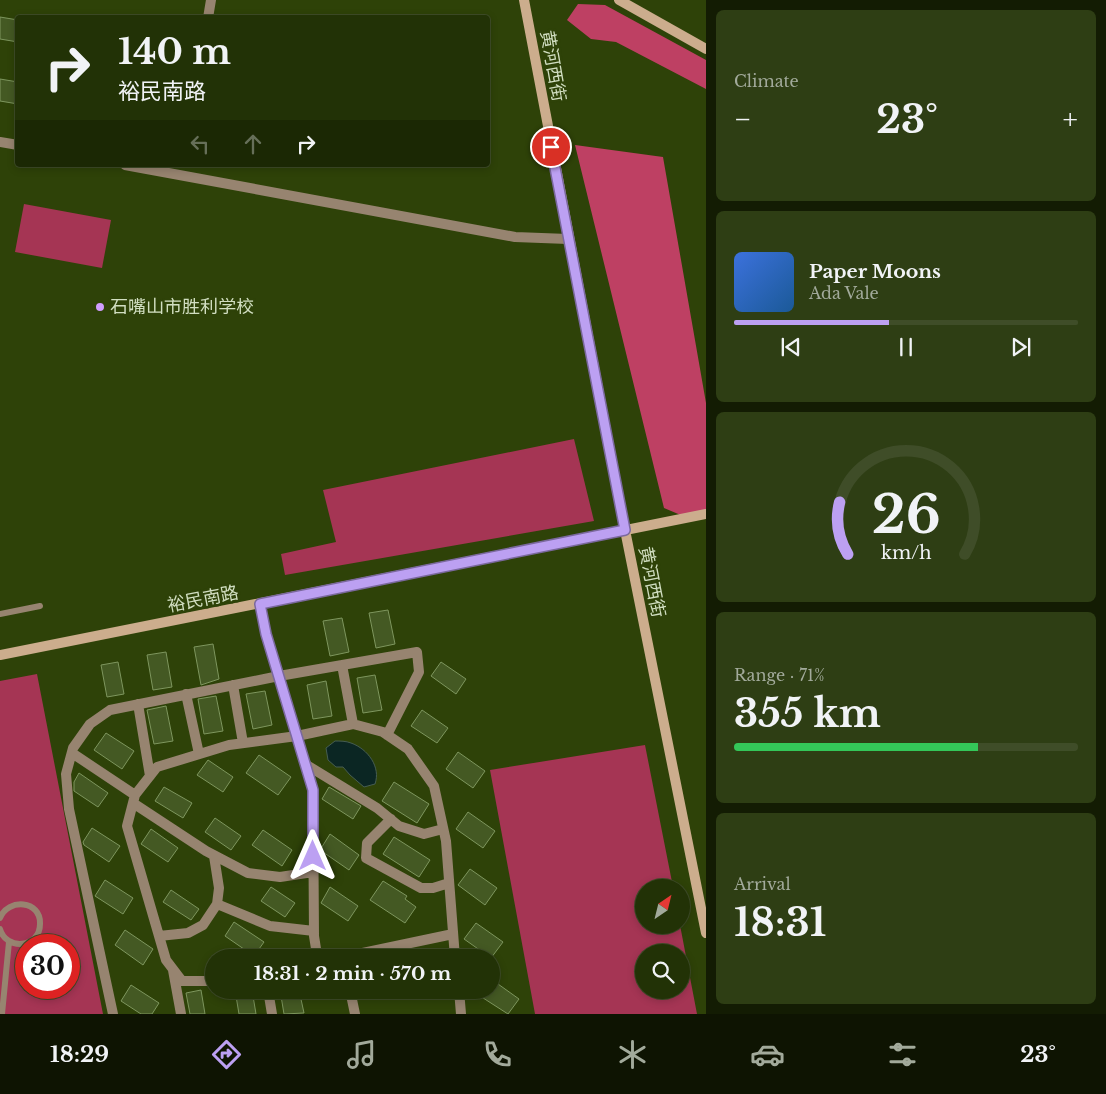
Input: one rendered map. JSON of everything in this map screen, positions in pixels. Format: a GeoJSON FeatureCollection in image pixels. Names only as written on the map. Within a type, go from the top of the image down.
{"type":"FeatureCollection","features":[{"type":"Feature","properties":{"kind":"street"},"geometry":{"type":"LineString","coordinates":[[208,15],[211,0]]}},
{"type":"Feature","properties":{"kind":"street","name":"黄河西街"},"geometry":{"type":"LineString","coordinates":[[524,0],[568,239],[706,933]]}},
{"type":"Feature","properties":{"kind":"street"},"geometry":{"type":"LineString","coordinates":[[619,0],[706,49]]}},
{"type":"Feature","properties":{"kind":"street"},"geometry":{"type":"LineString","coordinates":[[0,142],[15,144]]}},
{"type":"Feature","properties":{"kind":"street"},"geometry":{"type":"LineString","coordinates":[[147,167],[180,170],[515,237],[568,239]]}},
{"type":"Feature","properties":{"kind":"street","name":"裕民南路"},"geometry":{"type":"LineString","coordinates":[[0,655],[706,514]]}},
{"type":"Feature","properties":{"kind":"street"},"geometry":{"type":"LineString","coordinates":[[260,604],[266,634],[313,790],[314,931],[316,949]]}},
{"type":"Feature","properties":{"kind":"street"},"geometry":{"type":"LineString","coordinates":[[113,1014],[69,810],[66,774],[73,748],[90,724],[110,710],[278,676],[417,652],[419,672],[387,735]]}},
{"type":"Feature","properties":{"kind":"street"},"geometry":{"type":"LineString","coordinates":[[342,665],[353,724]]}},
{"type":"Feature","properties":{"kind":"street"},"geometry":{"type":"LineString","coordinates":[[233,685],[243,743]]}},
{"type":"Feature","properties":{"kind":"street"},"geometry":{"type":"LineString","coordinates":[[186,694],[200,754]]}},
{"type":"Feature","properties":{"kind":"street"},"geometry":{"type":"LineString","coordinates":[[138,704],[150,776]]}},
{"type":"Feature","properties":{"kind":"street"},"geometry":{"type":"LineString","coordinates":[[205,982],[182,981],[166,960],[127,826],[134,799],[157,767],[229,745],[297,736],[353,724],[383,732],[408,748],[434,786],[443,829],[454,949]]}},
{"type":"Feature","properties":{"kind":"street"},"geometry":{"type":"LineString","coordinates":[[72,753],[214,856],[248,873],[280,877],[314,872]]}},
{"type":"Feature","properties":{"kind":"street"},"geometry":{"type":"LineString","coordinates":[[305,764],[377,808],[399,826],[424,834],[443,829]]}},
{"type":"Feature","properties":{"kind":"street"},"geometry":{"type":"LineString","coordinates":[[390,819],[367,843],[366,858],[421,888],[433,888],[449,883]]}},
{"type":"Feature","properties":{"kind":"street"},"geometry":{"type":"LineString","coordinates":[[159,936],[188,933],[203,925],[217,904],[219,888],[214,856]]}},
{"type":"Feature","properties":{"kind":"street"},"geometry":{"type":"LineString","coordinates":[[217,904],[270,926],[314,931]]}},
{"type":"Feature","properties":{"kind":"street"},"geometry":{"type":"LineString","coordinates":[[382,949],[453,934]]}},
{"type":"Feature","properties":{"kind":"street"},"geometry":{"type":"LineString","coordinates":[[173,969],[181,1014]]}},
{"type":"Feature","properties":{"kind":"street"},"geometry":{"type":"LineString","coordinates":[[270,999],[272,1014]]}},
{"type":"Feature","properties":{"kind":"street"},"geometry":{"type":"LineString","coordinates":[[352,999],[355,1014]]}},
{"type":"Feature","properties":{"kind":"street"},"geometry":{"type":"LineString","coordinates":[[460,999],[461,1014]]}},
{"type":"Feature","properties":{"kind":"lane"},"geometry":{"type":"LineString","coordinates":[[0,614],[40,606]]}},
{"type":"Feature","properties":{"kind":"lane"},"geometry":{"type":"LineString","coordinates":[[0,918],[11,905],[19,903],[34,909],[39,916],[39,932],[28,943],[20,945],[5,939],[0,929]]}},
{"type":"Feature","properties":{"kind":"lane"},"geometry":{"type":"LineString","coordinates":[[2,1014],[10,942]]}},
{"type":"Feature","properties":{"kind":"shaded area"},"geometry":{"type":"Polygon","coordinates":[[[578,4],[605,5],[706,60],[706,89],[616,42],[591,39],[567,20],[578,4]]]}},
{"type":"Feature","properties":{"kind":"shaded area"},"geometry":{"type":"Polygon","coordinates":[[[575,145],[663,157],[706,403],[706,513],[683,516],[664,508],[575,145]]]}},
{"type":"Feature","properties":{"kind":"shaded area"},"geometry":{"type":"Polygon","coordinates":[[[24,204],[111,220],[102,268],[15,252],[24,204]]]}},
{"type":"Feature","properties":{"kind":"shaded area"},"geometry":{"type":"Polygon","coordinates":[[[574,439],[594,521],[285,575],[281,554],[336,542],[323,490],[574,439]]]}},
{"type":"Feature","properties":{"kind":"shaded area"},"geometry":{"type":"Polygon","coordinates":[[[37,674],[103,1014],[0,1014],[0,681],[37,674]]]}},
{"type":"Feature","properties":{"kind":"shaded area"},"geometry":{"type":"Polygon","coordinates":[[[645,745],[671,879],[635,879],[635,934],[682,934],[684,944],[635,944],[635,999],[690,999],[690,977],[697,1014],[535,1014],[490,770],[645,745]]]}},
{"type":"Feature","properties":{"kind":"water"},"geometry":{"type":"Polygon","coordinates":[[[335,741],[351,743],[368,754],[375,765],[375,784],[364,787],[343,767],[336,767],[328,760],[326,748],[335,741]]]}},
{"type":"Feature","properties":{"kind":"building"},"geometry":{"type":"Polygon","coordinates":[[[0,17],[15,20],[15,42],[0,39],[0,17]]]}},
{"type":"Feature","properties":{"kind":"building"},"geometry":{"type":"Polygon","coordinates":[[[0,79],[15,82],[15,104],[0,101],[0,79]]]}},
{"type":"Feature","properties":{"kind":"building"},"geometry":{"type":"Polygon","coordinates":[[[388,610],[395,644],[376,648],[369,613],[388,610]]]}},
{"type":"Feature","properties":{"kind":"building"},"geometry":{"type":"Polygon","coordinates":[[[342,618],[349,652],[330,656],[323,621],[342,618]]]}},
{"type":"Feature","properties":{"kind":"building"},"geometry":{"type":"Polygon","coordinates":[[[213,644],[219,679],[201,685],[194,647],[213,644]]]}},
{"type":"Feature","properties":{"kind":"building"},"geometry":{"type":"Polygon","coordinates":[[[166,652],[172,687],[153,690],[147,655],[166,652]]]}},
{"type":"Feature","properties":{"kind":"building"},"geometry":{"type":"Polygon","coordinates":[[[118,662],[124,694],[107,697],[101,665],[118,662]]]}},
{"type":"Feature","properties":{"kind":"building"},"geometry":{"type":"Polygon","coordinates":[[[441,662],[466,679],[456,694],[431,676],[441,662]]]}},
{"type":"Feature","properties":{"kind":"building"},"geometry":{"type":"Polygon","coordinates":[[[375,675],[382,710],[363,713],[357,678],[375,675]]]}},
{"type":"Feature","properties":{"kind":"building"},"geometry":{"type":"Polygon","coordinates":[[[326,681],[332,716],[313,719],[307,685],[326,681]]]}},
{"type":"Feature","properties":{"kind":"building"},"geometry":{"type":"Polygon","coordinates":[[[265,691],[272,725],[253,729],[246,694],[265,691]]]}},
{"type":"Feature","properties":{"kind":"building"},"geometry":{"type":"Polygon","coordinates":[[[216,696],[223,731],[204,734],[198,699],[216,696]]]}},
{"type":"Feature","properties":{"kind":"building"},"geometry":{"type":"Polygon","coordinates":[[[166,706],[173,741],[154,744],[147,710],[166,706]]]}},
{"type":"Feature","properties":{"kind":"building"},"geometry":{"type":"Polygon","coordinates":[[[422,710],[448,728],[437,743],[411,726],[422,710]]]}},
{"type":"Feature","properties":{"kind":"building"},"geometry":{"type":"Polygon","coordinates":[[[106,733],[134,751],[122,769],[94,750],[106,733]]]}},
{"type":"Feature","properties":{"kind":"building"},"geometry":{"type":"Polygon","coordinates":[[[458,752],[485,771],[473,788],[446,769],[458,752]]]}},
{"type":"Feature","properties":{"kind":"building"},"geometry":{"type":"Polygon","coordinates":[[[259,755],[291,777],[278,795],[246,773],[259,755]]]}},
{"type":"Feature","properties":{"kind":"building"},"geometry":{"type":"Polygon","coordinates":[[[208,760],[233,777],[223,792],[197,775],[208,760]]]}},
{"type":"Feature","properties":{"kind":"building"},"geometry":{"type":"Polygon","coordinates":[[[79,773],[108,793],[98,807],[74,791],[74,782],[79,773]]]}},
{"type":"Feature","properties":{"kind":"building"},"geometry":{"type":"Polygon","coordinates":[[[394,782],[429,804],[417,823],[382,801],[394,782]]]}},
{"type":"Feature","properties":{"kind":"building"},"geometry":{"type":"Polygon","coordinates":[[[164,787],[192,803],[183,818],[155,801],[164,787]]]}},
{"type":"Feature","properties":{"kind":"building"},"geometry":{"type":"Polygon","coordinates":[[[329,787],[361,806],[353,819],[322,799],[329,787]]]}},
{"type":"Feature","properties":{"kind":"building"},"geometry":{"type":"Polygon","coordinates":[[[468,812],[495,831],[483,848],[456,829],[468,812]]]}},
{"type":"Feature","properties":{"kind":"building"},"geometry":{"type":"Polygon","coordinates":[[[215,818],[241,836],[231,850],[205,832],[215,818]]]}},
{"type":"Feature","properties":{"kind":"building"},"geometry":{"type":"Polygon","coordinates":[[[92,828],[120,846],[109,862],[84,845],[83,842],[92,828]]]}},
{"type":"Feature","properties":{"kind":"building"},"geometry":{"type":"Polygon","coordinates":[[[151,829],[178,848],[168,862],[141,844],[151,829]]]}},
{"type":"Feature","properties":{"kind":"building"},"geometry":{"type":"Polygon","coordinates":[[[263,830],[292,850],[282,866],[252,845],[263,830]]]}},
{"type":"Feature","properties":{"kind":"building"},"geometry":{"type":"Polygon","coordinates":[[[330,834],[359,855],[349,870],[320,850],[330,834]]]}},
{"type":"Feature","properties":{"kind":"building"},"geometry":{"type":"Polygon","coordinates":[[[394,837],[430,860],[419,877],[383,854],[394,837]]]}},
{"type":"Feature","properties":{"kind":"building"},"geometry":{"type":"Polygon","coordinates":[[[470,869],[497,888],[485,905],[458,885],[470,869]]]}},
{"type":"Feature","properties":{"kind":"building"},"geometry":{"type":"Polygon","coordinates":[[[105,880],[133,898],[123,914],[95,896],[105,880]]]}},
{"type":"Feature","properties":{"kind":"building"},"geometry":{"type":"Polygon","coordinates":[[[383,881],[407,896],[405,899],[416,907],[405,923],[370,900],[383,881]]]}},
{"type":"Feature","properties":{"kind":"building"},"geometry":{"type":"Polygon","coordinates":[[[271,887],[295,903],[285,917],[261,901],[271,887]]]}},
{"type":"Feature","properties":{"kind":"building"},"geometry":{"type":"Polygon","coordinates":[[[330,887],[358,906],[348,921],[321,903],[330,887]]]}},
{"type":"Feature","properties":{"kind":"building"},"geometry":{"type":"Polygon","coordinates":[[[171,890],[199,909],[191,920],[163,902],[171,890]]]}},
{"type":"Feature","properties":{"kind":"building"},"geometry":{"type":"Polygon","coordinates":[[[234,922],[264,942],[259,949],[244,949],[225,936],[234,922]]]}},
{"type":"Feature","properties":{"kind":"building"},"geometry":{"type":"Polygon","coordinates":[[[476,923],[503,942],[498,949],[478,949],[464,939],[476,923]]]}},
{"type":"Feature","properties":{"kind":"building"},"geometry":{"type":"Polygon","coordinates":[[[125,930],[153,949],[143,965],[115,945],[125,930]]]}},
{"type":"Feature","properties":{"kind":"building"},"geometry":{"type":"Polygon","coordinates":[[[131,985],[159,1003],[152,1014],[141,1014],[121,1001],[131,985]]]}},
{"type":"Feature","properties":{"kind":"building"},"geometry":{"type":"Polygon","coordinates":[[[500,985],[519,999],[508,1014],[485,999],[500,999],[500,985]]]}},
{"type":"Feature","properties":{"kind":"building"},"geometry":{"type":"Polygon","coordinates":[[[201,990],[205,1014],[190,1014],[186,993],[201,990]]]}},
{"type":"Feature","properties":{"kind":"building"},"geometry":{"type":"Polygon","coordinates":[[[236,999],[254,999],[256,1014],[239,1014],[236,999]]]}},
{"type":"Feature","properties":{"kind":"building"},"geometry":{"type":"Polygon","coordinates":[[[282,999],[301,999],[304,1013],[284,1014],[282,999]]]}},
{"type":"Feature","properties":{"kind":"place","name":"石嘴山市胜利学校"},"geometry":{"type":"Point","coordinates":[100,307]}},
{"type":"Feature","properties":{"kind":"route"},"geometry":{"type":"LineString","coordinates":[[313,856],[313,790],[266,634],[260,604],[625,530],[551,147]]}}]}
